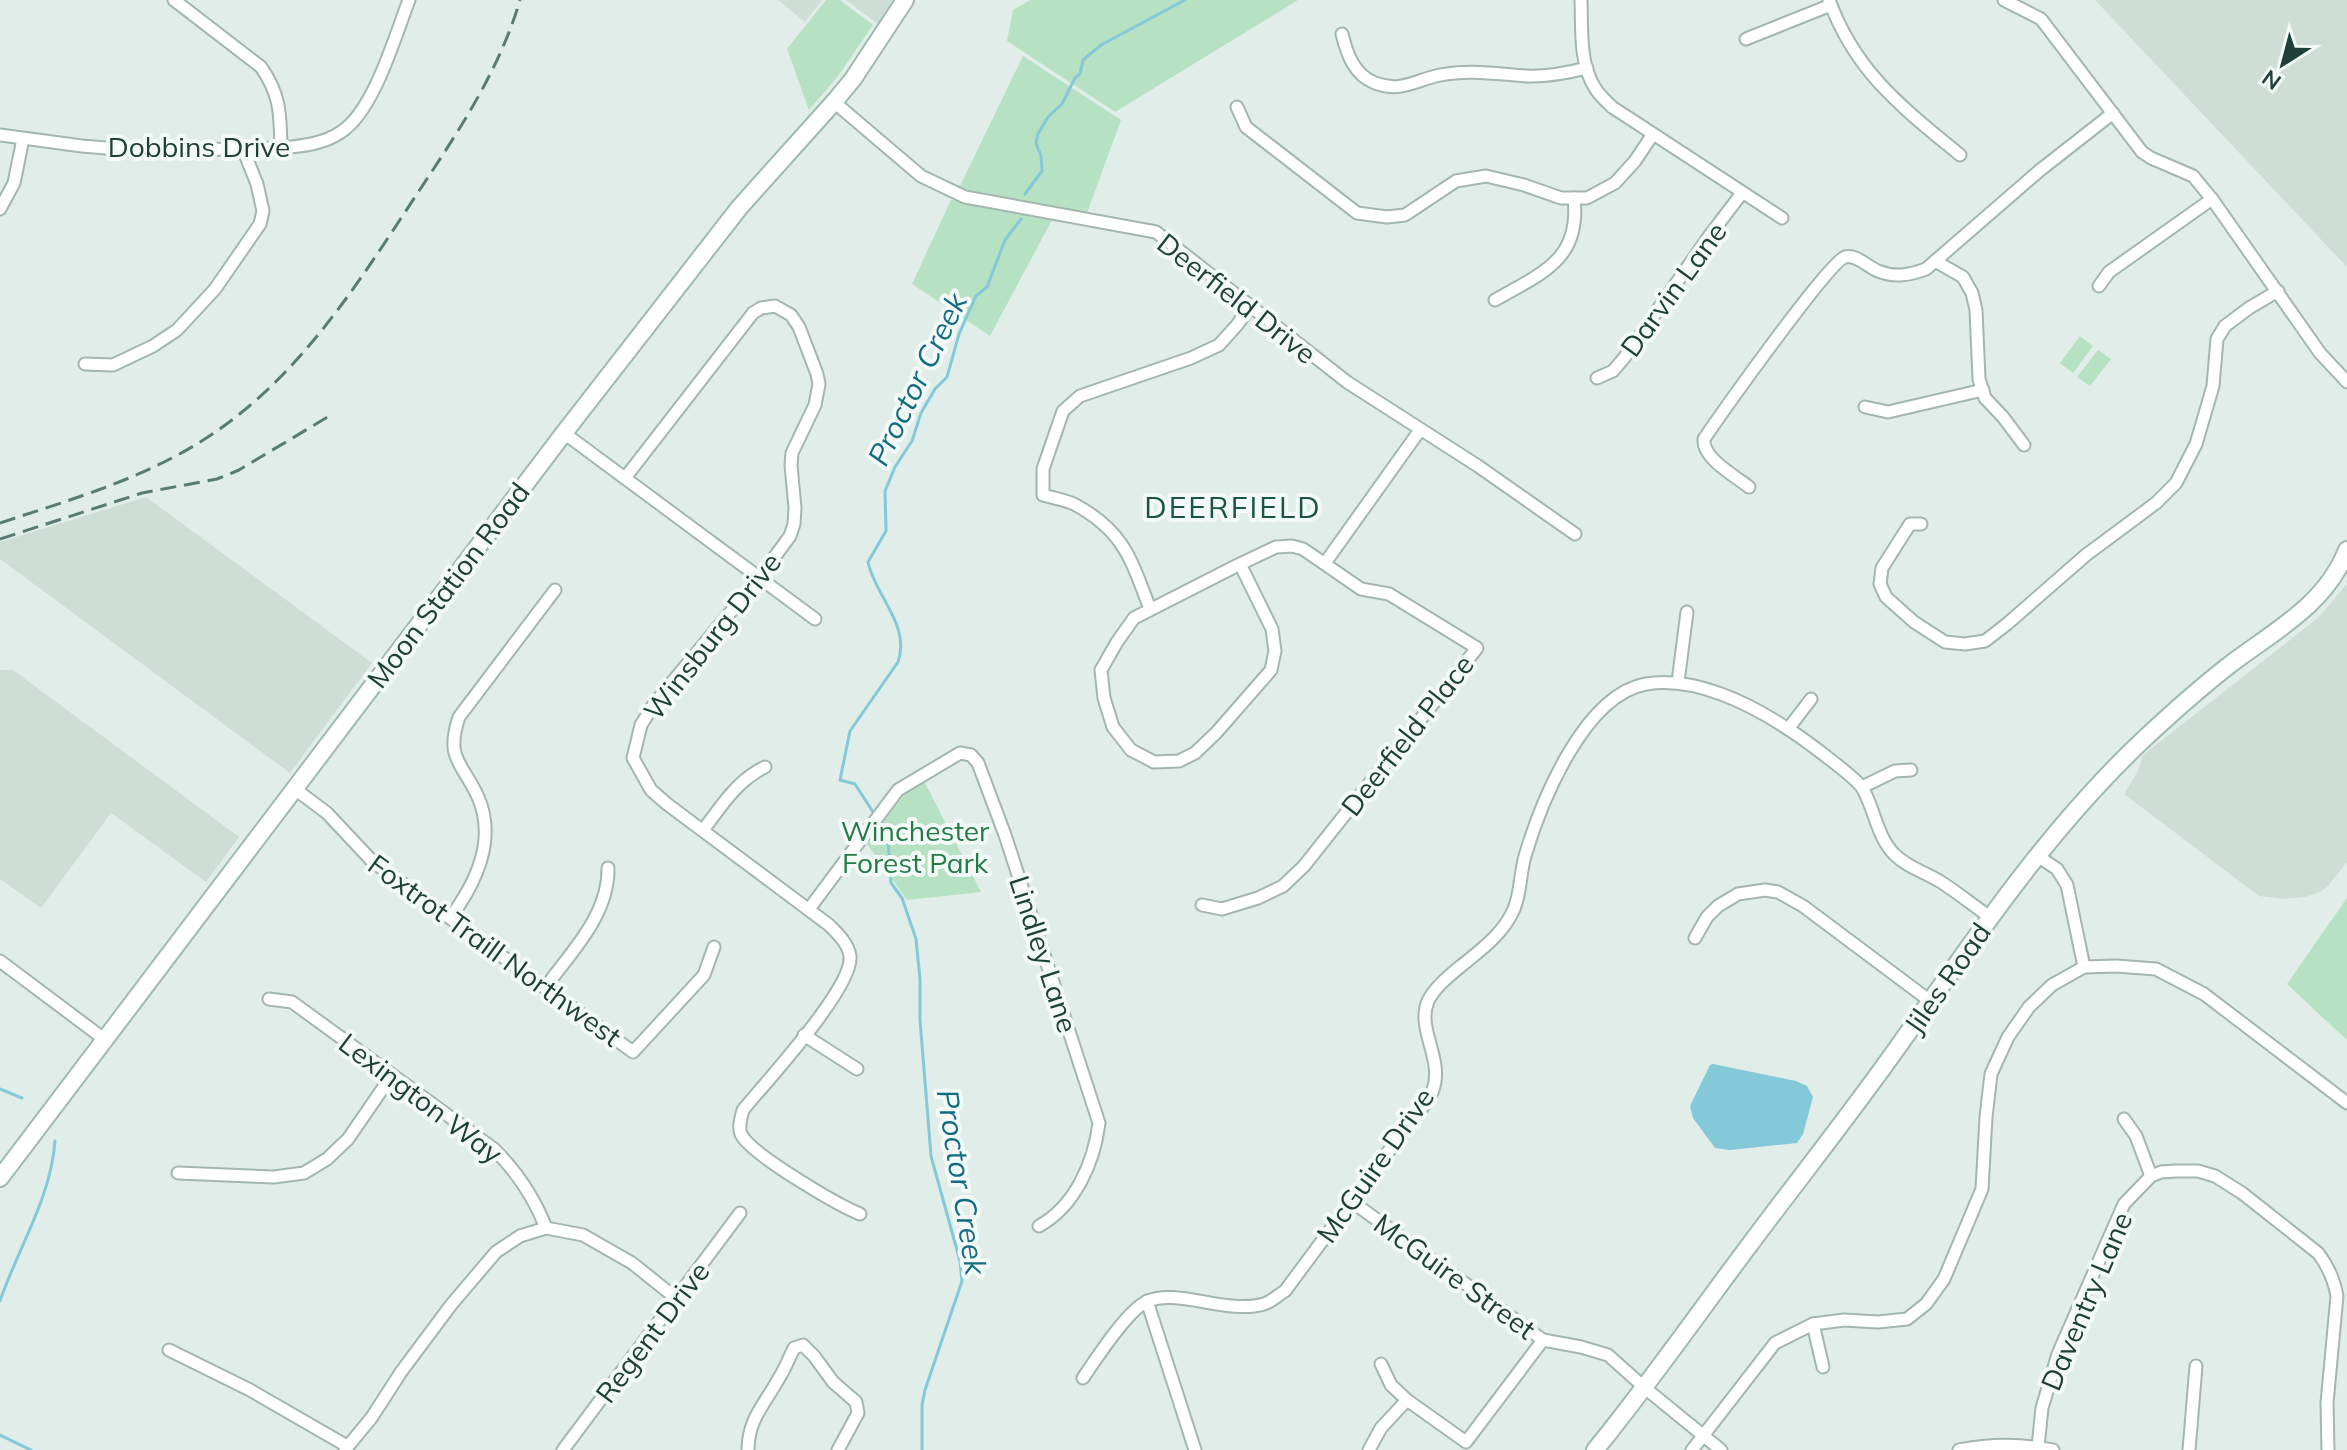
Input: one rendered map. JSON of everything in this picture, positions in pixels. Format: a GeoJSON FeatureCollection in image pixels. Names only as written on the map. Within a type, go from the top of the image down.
{"type":"FeatureCollection","features":[{"type":"Feature","properties":{"kind":"street"},"geometry":{"type":"LineString","coordinates":[[174,0],[261,67],[278,98],[281,148]]}},
{"type":"Feature","properties":{"kind":"street","name":"Dobbins Drive"},"geometry":{"type":"LineString","coordinates":[[0,135],[142,151],[281,148],[304,146],[326,139],[341,133],[362,111],[374,90],[409,0]]}},
{"type":"Feature","properties":{"kind":"street","name":"Moon Station Road"},"geometry":{"type":"LineString","coordinates":[[0,1178],[564,433],[739,208],[834,102],[905,0]]}},
{"type":"Feature","properties":{"kind":"street"},"geometry":{"type":"LineString","coordinates":[[1581,0],[1587,68],[1594,87],[1612,107],[1782,218]]}},
{"type":"Feature","properties":{"kind":"street"},"geometry":{"type":"LineString","coordinates":[[2004,0],[2041,19],[2142,152],[2193,176],[2320,353],[2347,382]]}},
{"type":"Feature","properties":{"kind":"street"},"geometry":{"type":"LineString","coordinates":[[1746,39],[1830,2],[1847,42],[1865,68],[1891,98],[1960,155]]}},
{"type":"Feature","properties":{"kind":"street"},"geometry":{"type":"LineString","coordinates":[[1342,34],[1348,57],[1362,76],[1376,83],[1401,88],[1438,75],[1472,71],[1529,76],[1559,75],[1587,68]]}},
{"type":"Feature","properties":{"kind":"street","name":"Deerfield Drive"},"geometry":{"type":"LineString","coordinates":[[834,102],[931,182],[973,200],[1156,232],[1347,382],[1478,466],[1575,534]]}},
{"type":"Feature","properties":{"kind":"street"},"geometry":{"type":"LineString","coordinates":[[1237,107],[1246,127],[1357,213],[1387,217],[1405,215],[1456,181],[1486,176],[1561,198],[1587,198],[1615,183],[1653,134]]}},
{"type":"Feature","properties":{"kind":"street"},"geometry":{"type":"LineString","coordinates":[[1749,487],[1707,454],[1704,439],[1837,262],[1853,257],[1880,272],[1907,276],[1926,269],[2039,171],[2113,113]]}},
{"type":"Feature","properties":{"kind":"street"},"geometry":{"type":"LineString","coordinates":[[0,209],[14,183],[23,139]]}},
{"type":"Feature","properties":{"kind":"street"},"geometry":{"type":"LineString","coordinates":[[85,364],[113,365],[153,346],[177,330],[215,289],[260,224],[263,211],[257,184],[243,149]]}},
{"type":"Feature","properties":{"kind":"street","name":"Darvin Lane"},"geometry":{"type":"LineString","coordinates":[[1597,378],[1613,371],[1624,358],[1742,193]]}},
{"type":"Feature","properties":{"kind":"street"},"geometry":{"type":"LineString","coordinates":[[1495,300],[1547,270],[1566,250],[1576,220],[1574,198]]}},
{"type":"Feature","properties":{"kind":"street"},"geometry":{"type":"LineString","coordinates":[[2099,286],[2109,272],[2212,199]]}},
{"type":"Feature","properties":{"kind":"street"},"geometry":{"type":"LineString","coordinates":[[1935,261],[1963,277],[1972,293],[1976,310],[1979,379],[1985,398],[2024,445]]}},
{"type":"Feature","properties":{"kind":"street"},"geometry":{"type":"LineString","coordinates":[[1921,524],[1910,524],[1882,568],[1880,584],[1886,597],[1914,622],[1945,642],[1965,644],[1985,641],[2086,555],[2156,503],[2176,483],[2196,444],[2213,386],[2217,339],[2225,326],[2278,291]]}},
{"type":"Feature","properties":{"kind":"street","name":"Winsburg Drive"},"geometry":{"type":"LineString","coordinates":[[625,478],[753,313],[767,307],[784,309],[791,315],[799,327],[819,384],[811,415],[792,453],[795,508],[790,536],[654,704],[641,725],[633,758],[651,790],[809,909],[842,939],[850,957],[846,976],[804,1035],[743,1110],[740,1133],[769,1159],[843,1207],[860,1214]]}},
{"type":"Feature","properties":{"kind":"street"},"geometry":{"type":"LineString","coordinates":[[1150,609],[1121,541],[1072,503],[1043,495],[1043,469],[1063,411],[1080,396],[1191,358],[1219,345],[1250,307]]}},
{"type":"Feature","properties":{"kind":"street"},"geometry":{"type":"LineString","coordinates":[[1865,407],[1888,412],[1983,390]]}},
{"type":"Feature","properties":{"kind":"street"},"geometry":{"type":"LineString","coordinates":[[1325,563],[1420,430]]}},
{"type":"Feature","properties":{"kind":"street"},"geometry":{"type":"LineString","coordinates":[[564,433],[815,619]]}},
{"type":"Feature","properties":{"kind":"street","name":"Deerfield Place"},"geometry":{"type":"LineString","coordinates":[[1202,905],[1222,909],[1258,898],[1283,886],[1304,866],[1477,648],[1389,594],[1361,589],[1303,549],[1276,547],[1240,564],[1150,609],[1134,618],[1101,670],[1104,698],[1113,727],[1131,750],[1154,762],[1179,761],[1195,753],[1271,670],[1275,651],[1272,629],[1240,564]]}},
{"type":"Feature","properties":{"kind":"street","name":"Jiles Road"},"geometry":{"type":"LineString","coordinates":[[1595,1450],[1645,1388],[2036,855],[2113,769],[2174,711],[2231,663],[2315,600],[2333,578],[2347,550]]}},
{"type":"Feature","properties":{"kind":"street"},"geometry":{"type":"LineString","coordinates":[[450,918],[478,874],[486,825],[478,798],[457,762],[452,738],[459,717],[555,590]]}},
{"type":"Feature","properties":{"kind":"street"},"geometry":{"type":"LineString","coordinates":[[1678,682],[1687,612]]}},
{"type":"Feature","properties":{"kind":"street","name":"McGuire Drive"},"geometry":{"type":"LineString","coordinates":[[1147,1301],[1179,1298],[1239,1308],[1266,1303],[1285,1291],[1402,1129],[1433,1092],[1437,1073],[1426,1029],[1427,1003],[1445,980],[1505,927],[1516,905],[1525,857],[1552,784],[1586,725],[1616,697],[1644,684],[1678,682],[1739,700],[1788,729],[1862,787]]}},
{"type":"Feature","properties":{"kind":"street"},"geometry":{"type":"LineString","coordinates":[[1788,729],[1811,699]]}},
{"type":"Feature","properties":{"kind":"street","name":"Lindley Lane"},"geometry":{"type":"LineString","coordinates":[[809,909],[898,790],[960,753],[971,755],[978,763],[1005,835],[1099,1123],[1088,1167],[1071,1198],[1055,1217],[1039,1226]]}},
{"type":"Feature","properties":{"kind":"street"},"geometry":{"type":"LineString","coordinates":[[703,830],[741,782],[765,767]]}},
{"type":"Feature","properties":{"kind":"street"},"geometry":{"type":"LineString","coordinates":[[1911,770],[1895,771],[1862,787],[1879,833],[1907,866],[1939,881],[1990,917]]}},
{"type":"Feature","properties":{"kind":"street","name":"Foxtrot Traill Northwest"},"geometry":{"type":"LineString","coordinates":[[295,789],[327,813],[363,855],[633,1052],[704,975],[714,947]]}},
{"type":"Feature","properties":{"kind":"street"},"geometry":{"type":"LineString","coordinates":[[2036,855],[2057,869],[2067,885],[2084,967]]}},
{"type":"Feature","properties":{"kind":"street"},"geometry":{"type":"LineString","coordinates":[[545,988],[597,917],[604,900],[608,868]]}},
{"type":"Feature","properties":{"kind":"street"},"geometry":{"type":"LineString","coordinates":[[1695,938],[1707,917],[1738,894],[1765,890],[1778,892],[1803,906],[1930,1001]]}},
{"type":"Feature","properties":{"kind":"street"},"geometry":{"type":"LineString","coordinates":[[0,961],[104,1039]]}},
{"type":"Feature","properties":{"kind":"street"},"geometry":{"type":"LineString","coordinates":[[1692,1450],[1775,1343],[1813,1324],[1907,1319],[1926,1304],[1944,1279],[1982,1189],[1991,1074],[2008,1037],[2029,1007],[2052,985],[2084,967],[2156,969],[2204,994],[2347,1103]]}},
{"type":"Feature","properties":{"kind":"street","name":"Lexington Way"},"geometry":{"type":"LineString","coordinates":[[269,999],[292,1002],[494,1149],[520,1177],[546,1228]]}},
{"type":"Feature","properties":{"kind":"street"},"geometry":{"type":"LineString","coordinates":[[804,1035],[857,1069]]}},
{"type":"Feature","properties":{"kind":"street"},"geometry":{"type":"LineString","coordinates":[[178,1173],[274,1177],[304,1173],[327,1159],[348,1139],[392,1075]]}},
{"type":"Feature","properties":{"kind":"street"},"geometry":{"type":"LineString","coordinates":[[2124,1119],[2136,1136],[2151,1176],[2176,1171],[2198,1171],[2215,1176],[2242,1193],[2318,1253],[2326,1264],[2337,1296],[2327,1403],[2328,1450]]}},
{"type":"Feature","properties":{"kind":"street","name":"Daventry Lane"},"geometry":{"type":"LineString","coordinates":[[2038,1447],[2042,1408],[2058,1354],[2124,1204],[2151,1176]]}},
{"type":"Feature","properties":{"kind":"street","name":"McGuire Street"},"geometry":{"type":"LineString","coordinates":[[1351,1201],[1543,1340],[1608,1355],[1721,1450]]}},
{"type":"Feature","properties":{"kind":"street","name":"Regent Drive"},"geometry":{"type":"LineString","coordinates":[[563,1450],[740,1213]]}},
{"type":"Feature","properties":{"kind":"street"},"geometry":{"type":"LineString","coordinates":[[169,1350],[250,1390],[346,1448],[372,1417],[451,1305],[496,1252],[520,1236],[546,1228],[583,1235],[632,1263],[677,1299]]}},
{"type":"Feature","properties":{"kind":"street"},"geometry":{"type":"LineString","coordinates":[[1083,1378],[1132,1313],[1147,1301],[1195,1450]]}},
{"type":"Feature","properties":{"kind":"street"},"geometry":{"type":"LineString","coordinates":[[1813,1324],[1823,1367]]}},
{"type":"Feature","properties":{"kind":"street"},"geometry":{"type":"LineString","coordinates":[[1381,1364],[1391,1385],[1407,1400],[1466,1442],[1543,1340]]}},
{"type":"Feature","properties":{"kind":"street"},"geometry":{"type":"LineString","coordinates":[[748,1450],[748,1435],[761,1404],[779,1379],[794,1348],[803,1345],[833,1382],[856,1402],[858,1413],[838,1450]]}},
{"type":"Feature","properties":{"kind":"street"},"geometry":{"type":"LineString","coordinates":[[2189,1450],[2196,1366]]}},
{"type":"Feature","properties":{"kind":"street"},"geometry":{"type":"LineString","coordinates":[[1369,1450],[1381,1428],[1407,1400]]}},
{"type":"Feature","properties":{"kind":"street"},"geometry":{"type":"LineString","coordinates":[[1959,1450],[1984,1446],[2053,1450]]}},
{"type":"Feature","properties":{"kind":"shaded area"},"geometry":{"type":"Polygon","coordinates":[[[778,0],[822,0],[805,22],[778,0]]]}},
{"type":"Feature","properties":{"kind":"shaded area"},"geometry":{"type":"Polygon","coordinates":[[[846,0],[892,0],[878,24],[846,0]]]}},
{"type":"Feature","properties":{"kind":"shaded area"},"geometry":{"type":"Polygon","coordinates":[[[2095,0],[2347,0],[2347,267],[2095,0]]]}},
{"type":"Feature","properties":{"kind":"shaded area"},"geometry":{"type":"Polygon","coordinates":[[[146,497],[372,663],[290,773],[0,559],[0,542],[146,497]]]}},
{"type":"Feature","properties":{"kind":"shaded area"},"geometry":{"type":"Polygon","coordinates":[[[2347,584],[2347,862],[2320,892],[2284,899],[2259,896],[2124,794],[2138,771],[2143,755],[2318,618],[2347,584]]]}},
{"type":"Feature","properties":{"kind":"shaded area"},"geometry":{"type":"Polygon","coordinates":[[[0,670],[13,670],[239,837],[206,882],[111,813],[41,908],[0,879],[0,670]]]}},
{"type":"Feature","properties":{"kind":"green space"},"geometry":{"type":"Polygon","coordinates":[[[826,0],[840,0],[873,25],[838,76],[809,110],[787,49],[826,0]]]}},
{"type":"Feature","properties":{"kind":"green space"},"geometry":{"type":"Polygon","coordinates":[[[1030,0],[1298,0],[1115,112],[1007,41],[1013,10],[1030,0]]]}},
{"type":"Feature","properties":{"kind":"green space"},"geometry":{"type":"Polygon","coordinates":[[[1023,56],[1121,120],[1087,213],[959,188],[1023,56]]]}},
{"type":"Feature","properties":{"kind":"green space"},"geometry":{"type":"Polygon","coordinates":[[[951,200],[1053,218],[990,336],[912,284],[951,200]]]}},
{"type":"Feature","properties":{"kind":"green space"},"geometry":{"type":"Polygon","coordinates":[[[2080,336],[2093,346],[2073,373],[2060,363],[2080,336]]]}},
{"type":"Feature","properties":{"kind":"green space"},"geometry":{"type":"Polygon","coordinates":[[[2098,350],[2111,359],[2090,386],[2077,377],[2098,350]]]}},
{"type":"Feature","properties":{"kind":"green space","name":"Winchester Forest Park"},"geometry":{"type":"Polygon","coordinates":[[[924,781],[981,892],[907,900],[867,844],[905,794],[924,781]]]}},
{"type":"Feature","properties":{"kind":"green space"},"geometry":{"type":"Polygon","coordinates":[[[2347,898],[2347,1040],[2287,984],[2347,898]]]}},
{"type":"Feature","properties":{"kind":"water"},"geometry":{"type":"Polygon","coordinates":[[[1713,1064],[1807,1086],[1813,1097],[1803,1134],[1797,1143],[1730,1150],[1715,1148],[1693,1118],[1690,1106],[1713,1064]]]}},
{"type":"Feature","properties":{"kind":"waterway","name":"Proctor Creek"},"geometry":{"type":"LineString","coordinates":[[1025,194],[1042,171],[1036,143],[1038,134],[1048,117],[1062,104],[1080,74],[1083,60],[1101,45],[1185,0]]}},
{"type":"Feature","properties":{"kind":"waterway","name":"Proctor Creek"},"geometry":{"type":"LineString","coordinates":[[873,812],[855,784],[840,780],[850,731],[898,662],[901,648],[896,623],[868,562],[886,531],[885,491],[895,467],[912,441],[921,413],[935,389],[947,377],[959,334],[976,296],[987,287],[1005,240],[1021,219]]}},
{"type":"Feature","properties":{"kind":"waterway","name":"Proctor Creek"},"geometry":{"type":"LineString","coordinates":[[881,826],[888,840],[891,883],[902,898],[916,939],[931,1156],[960,1261],[962,1281],[925,1390],[922,1450]]}},
{"type":"Feature","properties":{"kind":"waterway"},"geometry":{"type":"LineString","coordinates":[[0,1089],[22,1098]]}},
{"type":"Feature","properties":{"kind":"waterway"},"geometry":{"type":"LineString","coordinates":[[0,1301],[41,1203],[55,1141]]}},
{"type":"Feature","properties":{"kind":"waterway"},"geometry":{"type":"LineString","coordinates":[[0,1435],[31,1450]]}},
{"type":"Feature","properties":{"kind":"railway"},"geometry":{"type":"LineString","coordinates":[[0,523],[108,487],[170,459],[247,408],[280,378],[338,310],[446,150],[488,78],[520,0]]}},
{"type":"Feature","properties":{"kind":"railway"},"geometry":{"type":"LineString","coordinates":[[0,539],[142,493],[217,479],[239,470],[331,415]]}},
{"type":"Feature","properties":{"kind":"district","name":"DEERFIELD"},"geometry":{"type":"Point","coordinates":[1233,507]}}]}
